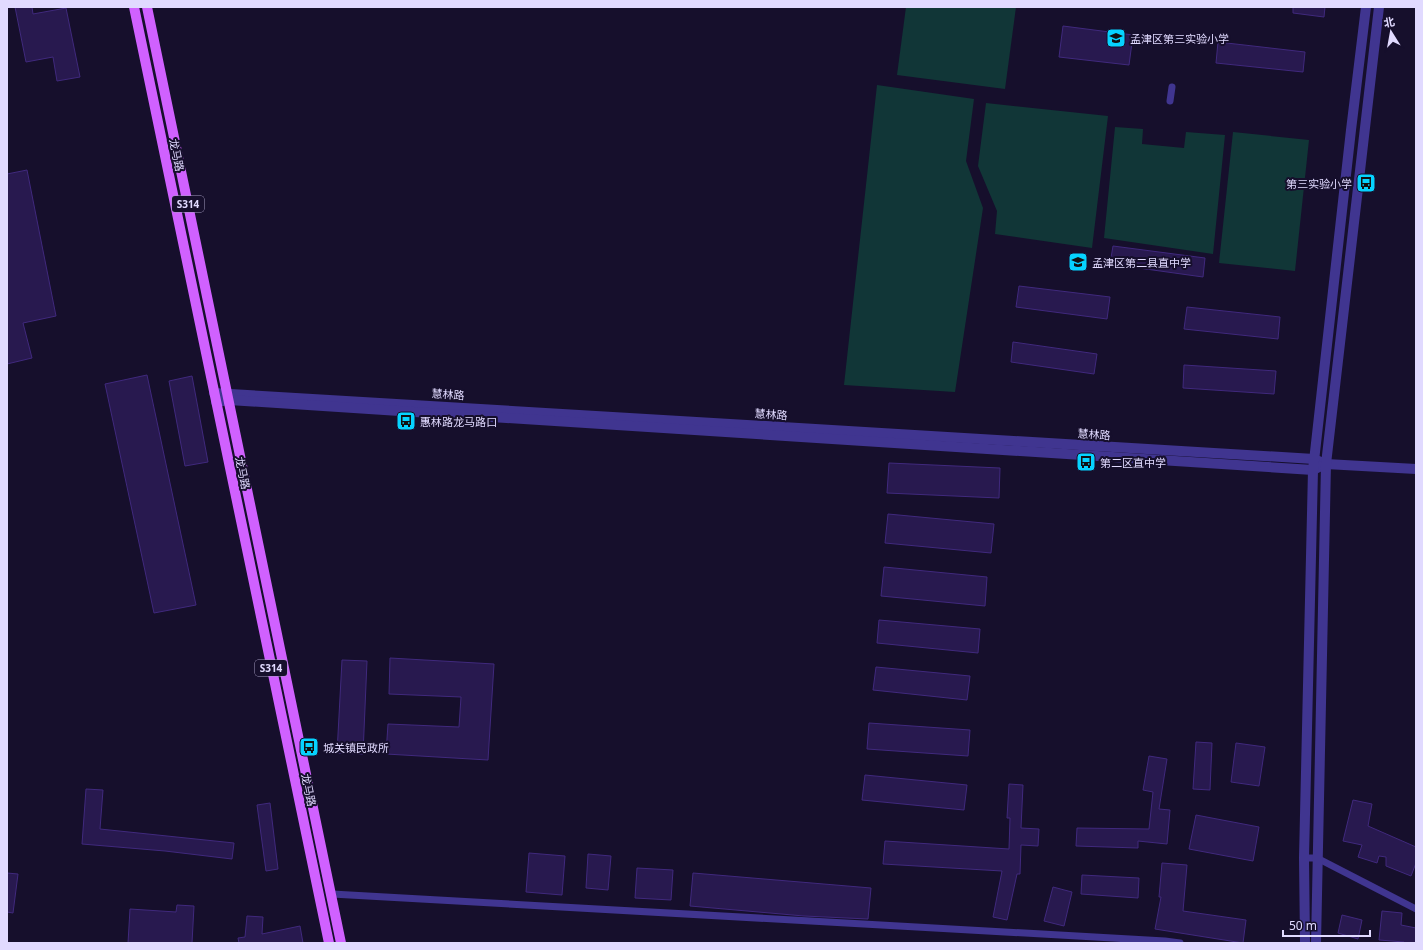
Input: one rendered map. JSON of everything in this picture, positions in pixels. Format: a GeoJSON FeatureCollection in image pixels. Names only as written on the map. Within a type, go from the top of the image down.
{"type":"FeatureCollection","features":[{"type":"Feature","properties":{"kind":"main road","name":"龙马路"},"geometry":{"type":"LineString","coordinates":[[134,7],[329,943]]}},
{"type":"Feature","properties":{"kind":"main road","name":"龙马路"},"geometry":{"type":"LineString","coordinates":[[147,7],[341,943]]}},
{"type":"Feature","properties":{"kind":"street"},"geometry":{"type":"LineString","coordinates":[[1304,943],[1304,858],[1314,465],[1366,7]]}},
{"type":"Feature","properties":{"kind":"street"},"geometry":{"type":"LineString","coordinates":[[1316,943],[1316,858],[1326,464],[1379,7]]}},
{"type":"Feature","properties":{"kind":"street","name":"慧林路"},"geometry":{"type":"LineString","coordinates":[[215,398],[228,397],[1314,465],[1326,464],[1416,469]]}},
{"type":"Feature","properties":{"kind":"lane"},"geometry":{"type":"LineString","coordinates":[[1170,101],[1172,87]]}},
{"type":"Feature","properties":{"kind":"lane"},"geometry":{"type":"LineString","coordinates":[[1304,858],[1316,858],[1416,909]]}},
{"type":"Feature","properties":{"kind":"lane"},"geometry":{"type":"LineString","coordinates":[[332,894],[1180,943]]}},
{"type":"Feature","properties":{"kind":"green space"},"geometry":{"type":"Polygon","coordinates":[[[906,7],[1016,7],[1005,89],[897,75],[906,7]]]}},
{"type":"Feature","properties":{"kind":"green space"},"geometry":{"type":"Polygon","coordinates":[[[877,85],[974,99],[966,161],[983,208],[955,392],[844,385],[877,85]]]}},
{"type":"Feature","properties":{"kind":"green space"},"geometry":{"type":"Polygon","coordinates":[[[986,103],[1108,116],[1092,248],[995,234],[997,211],[978,166],[986,103]]]}},
{"type":"Feature","properties":{"kind":"green space"},"geometry":{"type":"Polygon","coordinates":[[[1115,127],[1143,129],[1142,144],[1184,148],[1186,132],[1225,135],[1213,254],[1104,238],[1115,127]]]}},
{"type":"Feature","properties":{"kind":"green space"},"geometry":{"type":"Polygon","coordinates":[[[1233,132],[1309,140],[1295,271],[1219,263],[1233,132]]]}},
{"type":"Feature","properties":{"kind":"building"},"geometry":{"type":"Polygon","coordinates":[[[15,7],[32,7],[33,14],[66,8],[80,77],[57,81],[53,57],[26,62],[15,7]]]}},
{"type":"Feature","properties":{"kind":"building"},"geometry":{"type":"Polygon","coordinates":[[[1293,7],[1325,7],[1324,17],[1293,13],[1293,7]]]}},
{"type":"Feature","properties":{"kind":"building"},"geometry":{"type":"Polygon","coordinates":[[[1063,26],[1133,35],[1129,65],[1059,57],[1063,26]]]}},
{"type":"Feature","properties":{"kind":"building"},"geometry":{"type":"Polygon","coordinates":[[[1218,42],[1305,52],[1303,72],[1216,63],[1218,42]]]}},
{"type":"Feature","properties":{"kind":"building"},"geometry":{"type":"Polygon","coordinates":[[[27,170],[56,316],[23,323],[32,358],[7,364],[7,174],[27,170]]]}},
{"type":"Feature","properties":{"kind":"building"},"geometry":{"type":"Polygon","coordinates":[[[1113,246],[1205,258],[1203,277],[1110,264],[1113,246]]]}},
{"type":"Feature","properties":{"kind":"building"},"geometry":{"type":"Polygon","coordinates":[[[1019,286],[1110,297],[1107,319],[1016,307],[1019,286]]]}},
{"type":"Feature","properties":{"kind":"building"},"geometry":{"type":"Polygon","coordinates":[[[1187,307],[1280,317],[1278,339],[1184,329],[1187,307]]]}},
{"type":"Feature","properties":{"kind":"building"},"geometry":{"type":"Polygon","coordinates":[[[1013,342],[1097,354],[1094,374],[1011,362],[1013,342]]]}},
{"type":"Feature","properties":{"kind":"building"},"geometry":{"type":"Polygon","coordinates":[[[1184,365],[1276,371],[1274,394],[1183,388],[1184,365]]]}},
{"type":"Feature","properties":{"kind":"building"},"geometry":{"type":"Polygon","coordinates":[[[147,375],[196,605],[154,613],[105,384],[147,375]]]}},
{"type":"Feature","properties":{"kind":"building"},"geometry":{"type":"Polygon","coordinates":[[[192,376],[208,462],[185,466],[169,381],[192,376]]]}},
{"type":"Feature","properties":{"kind":"building"},"geometry":{"type":"Polygon","coordinates":[[[889,463],[1000,468],[999,498],[887,493],[889,463]]]}},
{"type":"Feature","properties":{"kind":"building"},"geometry":{"type":"Polygon","coordinates":[[[888,514],[994,524],[991,553],[885,543],[888,514]]]}},
{"type":"Feature","properties":{"kind":"building"},"geometry":{"type":"Polygon","coordinates":[[[884,567],[987,577],[985,606],[881,596],[884,567]]]}},
{"type":"Feature","properties":{"kind":"building"},"geometry":{"type":"Polygon","coordinates":[[[879,620],[980,629],[978,653],[877,643],[879,620]]]}},
{"type":"Feature","properties":{"kind":"building"},"geometry":{"type":"Polygon","coordinates":[[[390,658],[494,664],[488,760],[386,754],[388,724],[459,727],[461,697],[389,694],[390,658]]]}},
{"type":"Feature","properties":{"kind":"building"},"geometry":{"type":"Polygon","coordinates":[[[342,660],[367,661],[363,754],[337,753],[342,660]]]}},
{"type":"Feature","properties":{"kind":"building"},"geometry":{"type":"Polygon","coordinates":[[[876,667],[970,676],[967,700],[873,690],[876,667]]]}},
{"type":"Feature","properties":{"kind":"building"},"geometry":{"type":"Polygon","coordinates":[[[869,723],[970,730],[968,756],[867,749],[869,723]]]}},
{"type":"Feature","properties":{"kind":"building"},"geometry":{"type":"Polygon","coordinates":[[[1196,742],[1212,743],[1210,790],[1193,789],[1196,742]]]}},
{"type":"Feature","properties":{"kind":"building"},"geometry":{"type":"Polygon","coordinates":[[[1236,743],[1265,747],[1259,786],[1231,782],[1236,743]]]}},
{"type":"Feature","properties":{"kind":"building"},"geometry":{"type":"Polygon","coordinates":[[[1149,756],[1167,759],[1159,809],[1170,810],[1167,844],[1138,841],[1138,848],[1076,846],[1077,828],[1149,829],[1153,792],[1143,790],[1149,756]]]}},
{"type":"Feature","properties":{"kind":"building"},"geometry":{"type":"Polygon","coordinates":[[[865,775],[967,785],[964,810],[862,800],[865,775]]]}},
{"type":"Feature","properties":{"kind":"building"},"geometry":{"type":"Polygon","coordinates":[[[1009,784],[1023,785],[1021,828],[1039,829],[1038,846],[1021,845],[1020,874],[1017,874],[1007,920],[993,917],[1002,871],[883,864],[885,841],[1009,849],[1010,818],[1007,818],[1009,784]]]}},
{"type":"Feature","properties":{"kind":"building"},"geometry":{"type":"Polygon","coordinates":[[[86,789],[103,790],[100,829],[234,843],[232,859],[165,851],[82,844],[86,789]]]}},
{"type":"Feature","properties":{"kind":"building"},"geometry":{"type":"Polygon","coordinates":[[[1353,800],[1372,804],[1368,826],[1416,847],[1416,863],[1411,876],[1386,866],[1386,857],[1379,856],[1377,863],[1358,857],[1362,845],[1343,841],[1353,800]]]}},
{"type":"Feature","properties":{"kind":"building"},"geometry":{"type":"Polygon","coordinates":[[[270,803],[278,869],[266,871],[257,805],[270,803]]]}},
{"type":"Feature","properties":{"kind":"building"},"geometry":{"type":"Polygon","coordinates":[[[1196,815],[1259,827],[1253,861],[1189,849],[1196,815]]]}},
{"type":"Feature","properties":{"kind":"building"},"geometry":{"type":"Polygon","coordinates":[[[529,853],[565,856],[562,895],[526,892],[529,853]]]}},
{"type":"Feature","properties":{"kind":"building"},"geometry":{"type":"Polygon","coordinates":[[[588,854],[611,856],[608,890],[586,888],[588,854]]]}},
{"type":"Feature","properties":{"kind":"building"},"geometry":{"type":"Polygon","coordinates":[[[1162,863],[1187,865],[1183,911],[1246,920],[1243,943],[1155,929],[1161,897],[1159,897],[1162,863]]]}},
{"type":"Feature","properties":{"kind":"building"},"geometry":{"type":"Polygon","coordinates":[[[637,868],[673,870],[671,900],[635,898],[637,868]]]}},
{"type":"Feature","properties":{"kind":"building"},"geometry":{"type":"Polygon","coordinates":[[[7,873],[18,874],[13,913],[7,912],[7,873]]]}},
{"type":"Feature","properties":{"kind":"building"},"geometry":{"type":"Polygon","coordinates":[[[693,873],[871,888],[868,919],[804,916],[690,906],[693,873]]]}},
{"type":"Feature","properties":{"kind":"building"},"geometry":{"type":"Polygon","coordinates":[[[1082,875],[1139,878],[1138,898],[1081,894],[1082,875]]]}},
{"type":"Feature","properties":{"kind":"building"},"geometry":{"type":"Polygon","coordinates":[[[1053,887],[1072,892],[1064,926],[1044,921],[1053,887]]]}},
{"type":"Feature","properties":{"kind":"building"},"geometry":{"type":"Polygon","coordinates":[[[177,905],[194,906],[192,943],[128,943],[130,909],[176,912],[177,905]]]}},
{"type":"Feature","properties":{"kind":"building"},"geometry":{"type":"Polygon","coordinates":[[[1382,911],[1402,913],[1401,925],[1416,928],[1416,943],[1379,940],[1382,911]]]}},
{"type":"Feature","properties":{"kind":"building"},"geometry":{"type":"Polygon","coordinates":[[[1342,915],[1362,920],[1358,939],[1338,933],[1342,915]]]}},
{"type":"Feature","properties":{"kind":"building"},"geometry":{"type":"Polygon","coordinates":[[[247,916],[263,917],[262,934],[300,926],[303,943],[239,943],[238,938],[245,937],[247,916]]]}},
{"type":"Feature","properties":{"kind":"place","name":"孟津区第三实验小学"},"geometry":{"type":"Point","coordinates":[1116,38]}},
{"type":"Feature","properties":{"kind":"place","name":"第三实验小学"},"geometry":{"type":"Point","coordinates":[1366,183]}},
{"type":"Feature","properties":{"kind":"place","name":"孟津区第二县直中学"},"geometry":{"type":"Point","coordinates":[1078,262]}},
{"type":"Feature","properties":{"kind":"place","name":"惠林路龙马路口"},"geometry":{"type":"Point","coordinates":[406,421]}},
{"type":"Feature","properties":{"kind":"place","name":"第二区直中学"},"geometry":{"type":"Point","coordinates":[1086,462]}},
{"type":"Feature","properties":{"kind":"place","name":"城关镇民政所"},"geometry":{"type":"Point","coordinates":[309,747]}}]}
